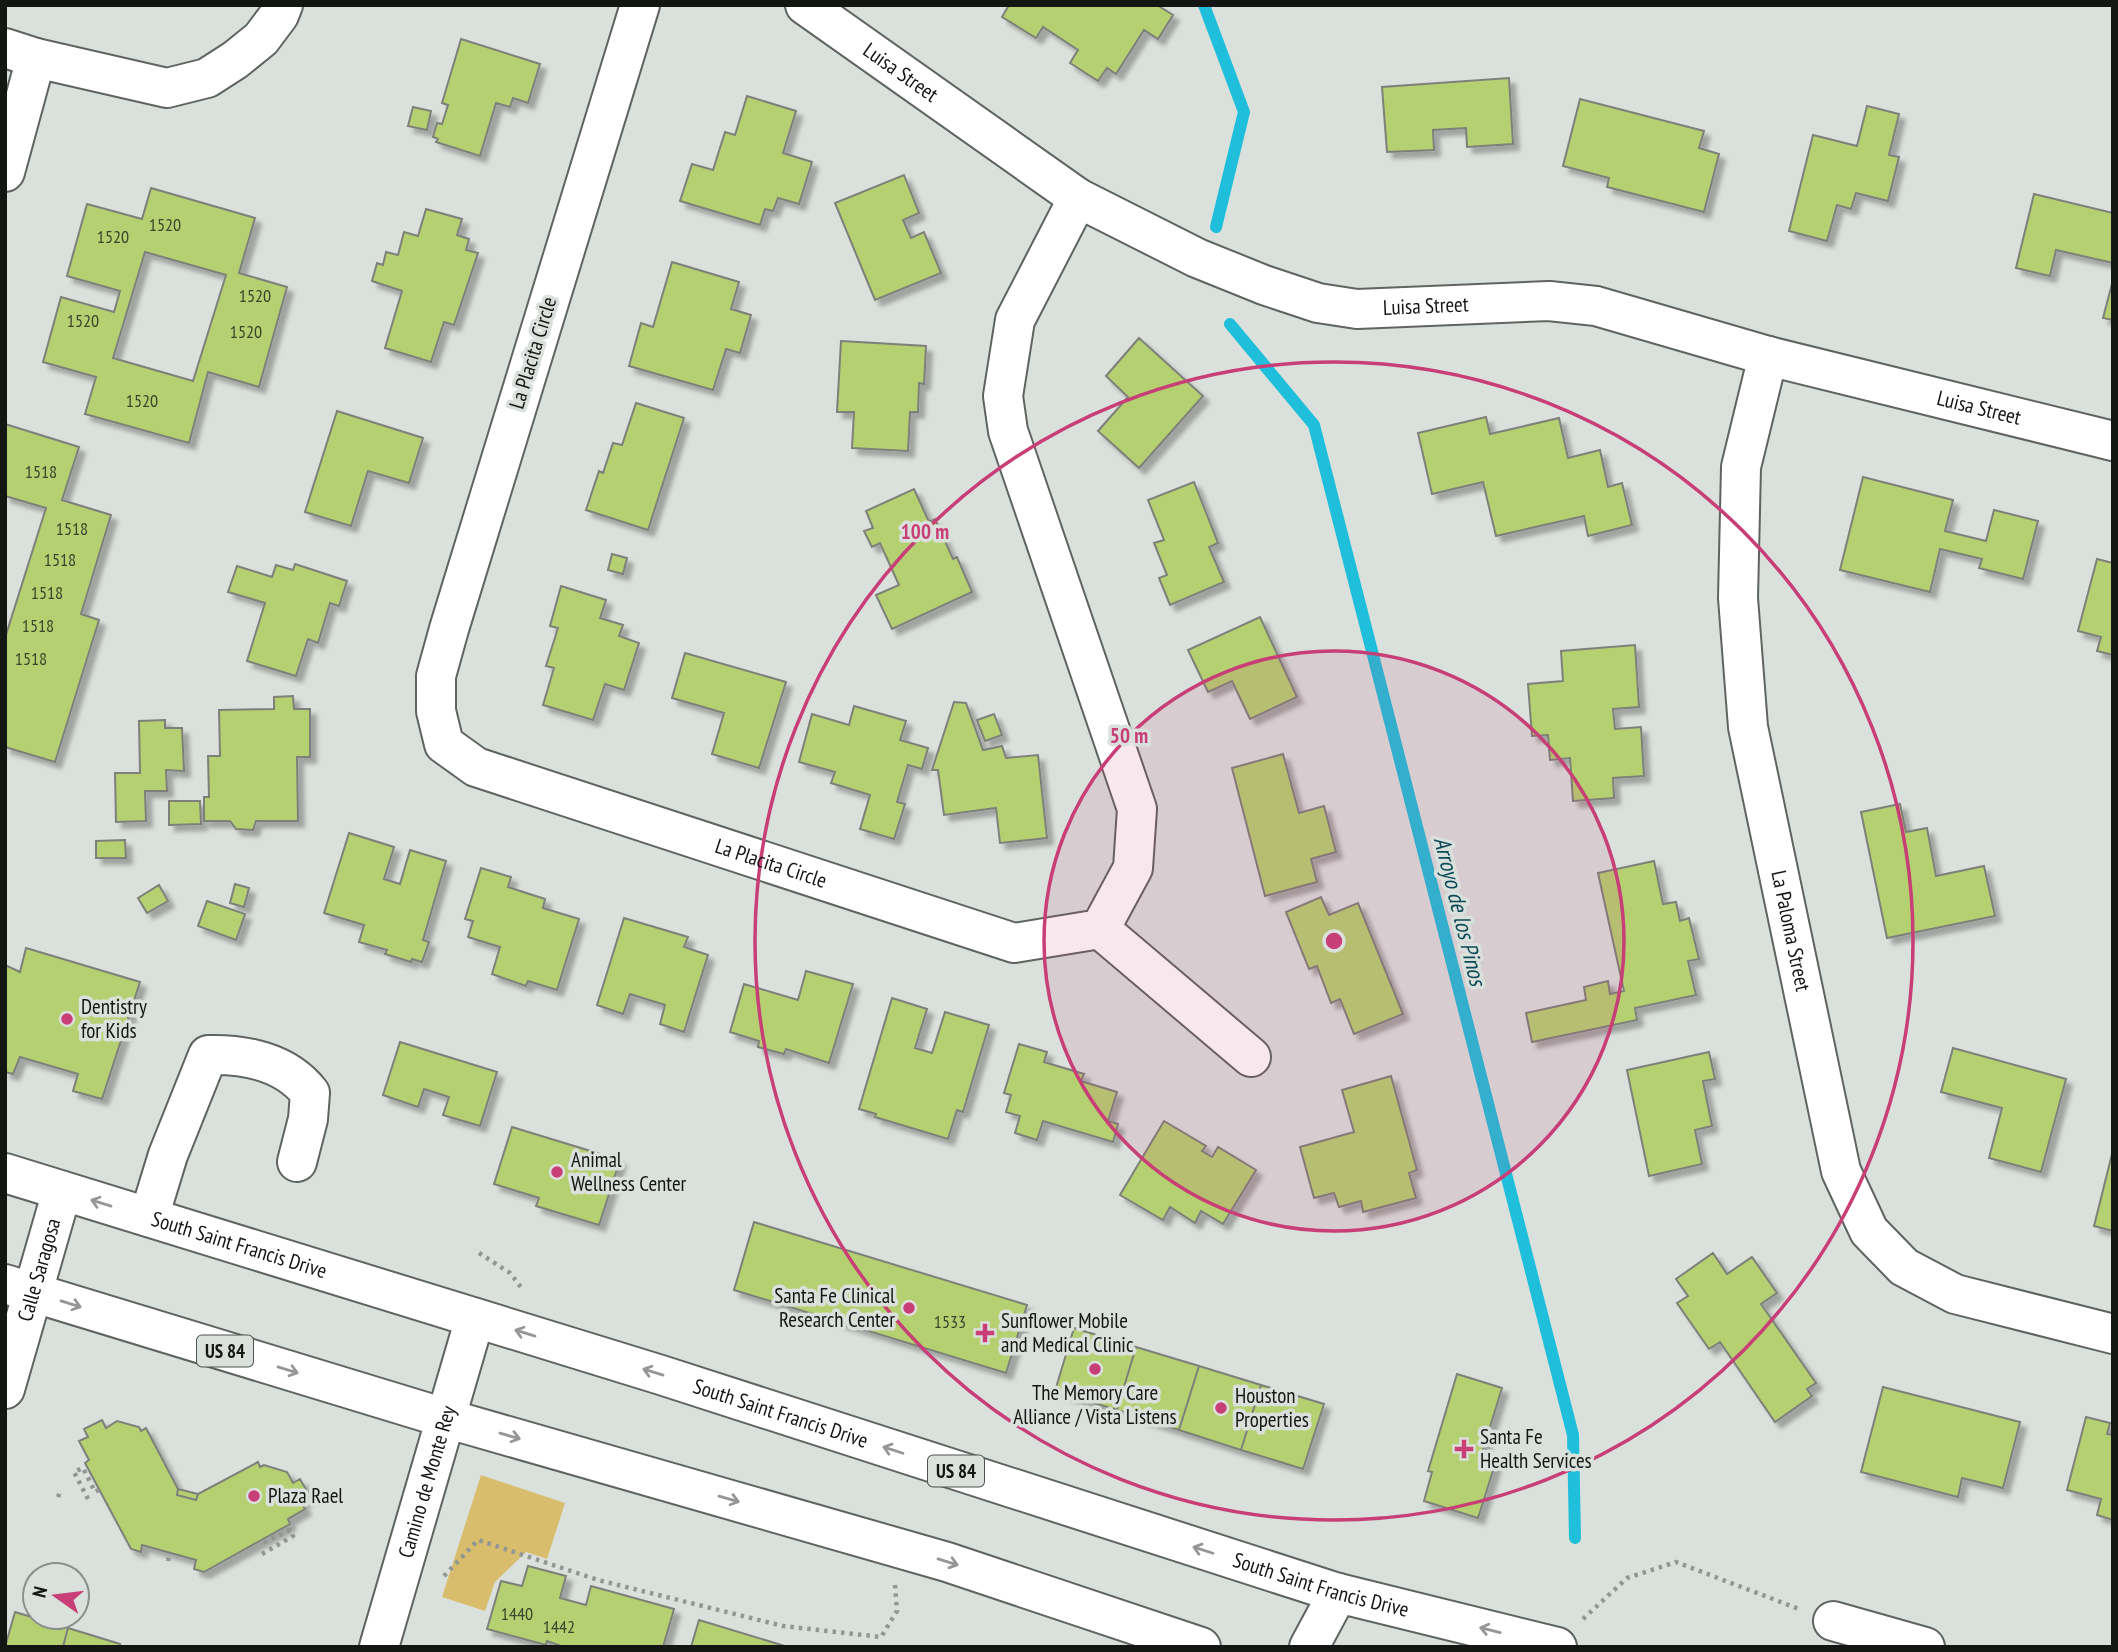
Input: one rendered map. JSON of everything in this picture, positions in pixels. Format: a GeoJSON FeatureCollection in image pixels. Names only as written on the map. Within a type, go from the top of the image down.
{"type":"FeatureCollection","features":[{"type":"Feature","properties":{"kind":"main road"},"geometry":{"type":"LineString","coordinates":[[5,172],[21,53],[167,88],[207,78],[235,60],[261,39],[283,5]]}},
{"type":"Feature","properties":{"kind":"main road","name":"La Placita Circle"},"geometry":{"type":"LineString","coordinates":[[640,5],[436,676],[436,711],[444,744],[476,767],[1014,943],[1100,929]]}},
{"type":"Feature","properties":{"kind":"main road","name":"Luisa Street"},"geometry":{"type":"LineString","coordinates":[[805,5],[1079,198],[1197,258],[1264,285],[1318,303],[1357,309],[1549,301],[1597,306],[1768,356],[2113,441]]}},
{"type":"Feature","properties":{"kind":"main road"},"geometry":{"type":"LineString","coordinates":[[1079,198],[1015,320],[1006,363],[1003,396],[1008,431],[1137,809],[1133,868],[1100,929],[1251,1057]]}},
{"type":"Feature","properties":{"kind":"main road","name":"La Paloma Street"},"geometry":{"type":"LineString","coordinates":[[1768,356],[1741,467],[1738,598],[1748,727],[1841,1171],[1869,1231],[1904,1268],[1955,1294],[2113,1334]]}},
{"type":"Feature","properties":{"kind":"main road"},"geometry":{"type":"LineString","coordinates":[[149,1217],[168,1155],[208,1055],[233,1054],[252,1059],[284,1069],[300,1080],[310,1093],[308,1119],[297,1162]]}},
{"type":"Feature","properties":{"kind":"main road","name":"South Saint Francis Drive"},"geometry":{"type":"LineString","coordinates":[[5,1173],[661,1375],[1338,1593],[1555,1646]]}},
{"type":"Feature","properties":{"kind":"main road","name":"Calle Saragosa"},"geometry":{"type":"LineString","coordinates":[[5,1389],[20,1289],[62,1191]]}},
{"type":"Feature","properties":{"kind":"main road","name":"US 84"},"geometry":{"type":"LineString","coordinates":[[20,1289],[445,1418],[947,1562],[1201,1647]]}},
{"type":"Feature","properties":{"kind":"main road","name":"Camino de Monte Rey"},"geometry":{"type":"LineString","coordinates":[[379,1647],[475,1318]]}},
{"type":"Feature","properties":{"kind":"main road"},"geometry":{"type":"LineString","coordinates":[[1309,1647],[1338,1593]]}},
{"type":"Feature","properties":{"kind":"main road"},"geometry":{"type":"LineString","coordinates":[[1833,1621],[1925,1647]]}},
{"type":"Feature","properties":{"kind":"path"},"geometry":{"type":"LineString","coordinates":[[88,1499],[74,1472],[83,1468],[94,1492],[99,1490]]}},
{"type":"Feature","properties":{"kind":"path"},"geometry":{"type":"LineString","coordinates":[[262,1554],[293,1536],[290,1530],[265,1542],[264,1539]]}},
{"type":"Feature","properties":{"kind":"path"},"geometry":{"type":"LineString","coordinates":[[444,1576],[478,1540],[598,1580],[783,1626],[881,1637],[897,1611],[895,1584]]}},
{"type":"Feature","properties":{"kind":"path"},"geometry":{"type":"LineString","coordinates":[[168,1561],[170,1553]]}},
{"type":"Feature","properties":{"kind":"path"},"geometry":{"type":"LineString","coordinates":[[1555,1646],[1627,1578],[1676,1562],[1833,1621]]}},
{"type":"Feature","properties":{"kind":"shaded area"},"geometry":{"type":"Polygon","coordinates":[[[481,1475],[565,1503],[547,1559],[526,1552],[495,1582],[485,1611],[442,1597],[481,1475]]]}},
{"type":"Feature","properties":{"kind":"building"},"geometry":{"type":"Polygon","coordinates":[[[1009,5],[1157,5],[1173,15],[1158,39],[1144,30],[1116,74],[1107,68],[1098,81],[1070,63],[1078,50],[1043,27],[1036,38],[1002,17],[1009,5]]]}},
{"type":"Feature","properties":{"kind":"building"},"geometry":{"type":"Polygon","coordinates":[[[461,39],[540,64],[528,103],[513,98],[510,107],[496,103],[480,156],[436,142],[438,139],[433,137],[437,123],[442,124],[448,105],[442,103],[461,39]]]}},
{"type":"Feature","properties":{"kind":"building"},"geometry":{"type":"Polygon","coordinates":[[[1509,78],[1513,144],[1467,147],[1466,128],[1433,130],[1434,150],[1387,152],[1382,87],[1509,78]]]}},
{"type":"Feature","properties":{"kind":"building"},"geometry":{"type":"Polygon","coordinates":[[[747,96],[796,111],[783,153],[812,162],[799,204],[778,198],[773,211],[765,209],[760,225],[680,201],[692,164],[713,170],[725,132],[735,135],[747,96]]]}},
{"type":"Feature","properties":{"kind":"building"},"geometry":{"type":"Polygon","coordinates":[[[1580,99],[1704,131],[1699,148],[1719,154],[1704,212],[1607,187],[1609,178],[1563,166],[1580,99]]]}},
{"type":"Feature","properties":{"kind":"building"},"geometry":{"type":"Polygon","coordinates":[[[1867,106],[1899,114],[1889,155],[1899,157],[1888,201],[1856,193],[1851,209],[1837,205],[1827,241],[1789,231],[1813,135],[1857,146],[1867,106]]]}},
{"type":"Feature","properties":{"kind":"building"},"geometry":{"type":"Polygon","coordinates":[[[413,107],[431,111],[427,130],[408,126],[413,107]]]}},
{"type":"Feature","properties":{"kind":"building"},"geometry":{"type":"Polygon","coordinates":[[[904,175],[919,213],[903,220],[911,238],[924,232],[941,273],[875,300],[835,203],[904,175]]]}},
{"type":"Feature","properties":{"kind":"building"},"geometry":{"type":"Polygon","coordinates":[[[151,188],[255,218],[239,273],[287,287],[259,387],[208,372],[189,443],[85,414],[96,377],[43,362],[61,297],[114,312],[120,291],[67,276],[87,204],[142,219],[151,188]],[[145,252],[113,358],[193,381],[226,275],[145,252]]]}},
{"type":"Feature","properties":{"kind":"building"},"geometry":{"type":"Polygon","coordinates":[[[2034,194],[2113,213],[2113,263],[2056,250],[2050,276],[2016,268],[2034,194]]]}},
{"type":"Feature","properties":{"kind":"building"},"geometry":{"type":"Polygon","coordinates":[[[426,209],[462,219],[457,235],[469,239],[466,250],[478,253],[454,325],[444,322],[431,362],[385,348],[402,291],[372,281],[377,263],[383,265],[386,252],[398,255],[404,232],[418,236],[426,209]]]}},
{"type":"Feature","properties":{"kind":"building"},"geometry":{"type":"Polygon","coordinates":[[[672,262],[739,282],[731,309],[751,315],[740,353],[726,349],[713,390],[629,366],[641,323],[653,327],[672,262]]]}},
{"type":"Feature","properties":{"kind":"building"},"geometry":{"type":"Polygon","coordinates":[[[2113,280],[2113,320],[2103,318],[2113,280]]]}},
{"type":"Feature","properties":{"kind":"building"},"geometry":{"type":"Polygon","coordinates":[[[1139,338],[1203,396],[1139,468],[1098,431],[1128,397],[1106,376],[1139,338]]]}},
{"type":"Feature","properties":{"kind":"building"},"geometry":{"type":"Polygon","coordinates":[[[841,341],[926,346],[924,384],[919,383],[918,412],[910,412],[908,451],[852,448],[854,412],[837,412],[841,341]]]}},
{"type":"Feature","properties":{"kind":"building"},"geometry":{"type":"Polygon","coordinates":[[[636,403],[684,418],[648,530],[586,510],[599,471],[603,473],[613,443],[622,445],[636,403]]]}},
{"type":"Feature","properties":{"kind":"building"},"geometry":{"type":"Polygon","coordinates":[[[337,411],[423,438],[409,483],[368,471],[351,526],[305,512],[337,411]]]}},
{"type":"Feature","properties":{"kind":"building"},"geometry":{"type":"Polygon","coordinates":[[[1486,417],[1490,434],[1559,418],[1568,458],[1600,450],[1608,487],[1622,483],[1632,525],[1588,536],[1584,516],[1496,536],[1483,482],[1432,494],[1418,433],[1486,417]]]}},
{"type":"Feature","properties":{"kind":"building"},"geometry":{"type":"Polygon","coordinates":[[[5,424],[79,447],[62,500],[111,515],[81,614],[99,620],[55,762],[5,747],[5,638],[46,508],[5,496],[5,424]]]}},
{"type":"Feature","properties":{"kind":"building"},"geometry":{"type":"Polygon","coordinates":[[[1863,477],[1953,500],[1945,531],[1986,541],[1994,510],[2038,521],[2023,579],[1979,568],[1982,559],[1940,549],[1930,592],[1840,570],[1863,477]]]}},
{"type":"Feature","properties":{"kind":"building"},"geometry":{"type":"Polygon","coordinates":[[[1194,482],[1218,543],[1209,547],[1224,582],[1170,605],[1159,578],[1167,575],[1154,543],[1164,540],[1148,500],[1194,482]]]}},
{"type":"Feature","properties":{"kind":"building"},"geometry":{"type":"Polygon","coordinates":[[[914,489],[929,522],[935,519],[953,559],[957,557],[972,592],[892,629],[876,595],[899,585],[880,543],[872,547],[864,531],[873,528],[866,511],[914,489]]]}},
{"type":"Feature","properties":{"kind":"building"},"geometry":{"type":"Polygon","coordinates":[[[612,554],[627,558],[623,574],[608,570],[612,554]]]}},
{"type":"Feature","properties":{"kind":"building"},"geometry":{"type":"Polygon","coordinates":[[[2097,559],[2113,563],[2113,655],[2097,651],[2101,637],[2078,631],[2097,559]]]}},
{"type":"Feature","properties":{"kind":"building"},"geometry":{"type":"Polygon","coordinates":[[[295,564],[347,581],[339,606],[330,603],[318,643],[308,639],[296,676],[247,661],[265,603],[228,592],[237,566],[272,577],[276,565],[293,570],[295,564]]]}},
{"type":"Feature","properties":{"kind":"building"},"geometry":{"type":"Polygon","coordinates":[[[561,586],[606,600],[600,618],[623,625],[619,636],[639,643],[624,690],[605,684],[593,720],[543,705],[554,668],[546,666],[558,628],[550,626],[561,586]]]}},
{"type":"Feature","properties":{"kind":"building"},"geometry":{"type":"Polygon","coordinates":[[[1260,617],[1297,697],[1250,719],[1232,681],[1208,692],[1188,650],[1260,617]]]}},
{"type":"Feature","properties":{"kind":"building"},"geometry":{"type":"Polygon","coordinates":[[[1635,645],[1639,707],[1613,709],[1615,729],[1641,727],[1644,776],[1613,778],[1614,798],[1573,801],[1570,758],[1550,760],[1548,735],[1532,736],[1528,684],[1563,681],[1561,651],[1635,645]]]}},
{"type":"Feature","properties":{"kind":"building"},"geometry":{"type":"Polygon","coordinates":[[[685,653],[786,682],[759,768],[712,754],[724,713],[672,698],[685,653]]]}},
{"type":"Feature","properties":{"kind":"building"},"geometry":{"type":"Polygon","coordinates":[[[293,696],[294,709],[310,709],[310,757],[297,757],[298,821],[256,821],[253,830],[236,829],[230,821],[204,821],[204,797],[209,797],[208,756],[220,756],[219,710],[274,709],[274,697],[293,696]]]}},
{"type":"Feature","properties":{"kind":"building"},"geometry":{"type":"Polygon","coordinates":[[[954,702],[966,703],[983,750],[1002,746],[1006,758],[1038,755],[1047,838],[1000,843],[996,808],[944,815],[938,770],[932,770],[954,702]]]}},
{"type":"Feature","properties":{"kind":"building"},"geometry":{"type":"Polygon","coordinates":[[[854,706],[906,721],[900,740],[928,748],[922,769],[908,765],[897,802],[905,804],[894,839],[860,829],[870,795],[831,783],[835,772],[799,762],[812,714],[849,725],[854,706]]]}},
{"type":"Feature","properties":{"kind":"building"},"geometry":{"type":"Polygon","coordinates":[[[994,714],[1002,735],[985,741],[977,720],[994,714]]]}},
{"type":"Feature","properties":{"kind":"building"},"geometry":{"type":"Polygon","coordinates":[[[165,720],[165,728],[182,728],[184,771],[166,770],[167,791],[145,791],[146,821],[116,822],[115,773],[140,773],[139,721],[165,720]]]}},
{"type":"Feature","properties":{"kind":"building"},"geometry":{"type":"Polygon","coordinates":[[[1283,754],[1299,813],[1324,806],[1336,852],[1311,859],[1317,882],[1265,896],[1232,768],[1283,754]]]}},
{"type":"Feature","properties":{"kind":"building"},"geometry":{"type":"Polygon","coordinates":[[[169,801],[200,801],[201,824],[169,825],[169,801]]]}},
{"type":"Feature","properties":{"kind":"building"},"geometry":{"type":"Polygon","coordinates":[[[1900,804],[1906,832],[1927,828],[1936,876],[1984,866],[1995,916],[1887,938],[1861,812],[1900,804]]]}},
{"type":"Feature","properties":{"kind":"building"},"geometry":{"type":"Polygon","coordinates":[[[349,833],[394,847],[384,879],[400,884],[410,850],[446,861],[423,940],[429,942],[422,962],[412,959],[411,962],[385,954],[387,950],[359,942],[364,925],[324,913],[349,833]]]}},
{"type":"Feature","properties":{"kind":"building"},"geometry":{"type":"Polygon","coordinates":[[[125,840],[126,858],[96,858],[96,841],[125,840]]]}},
{"type":"Feature","properties":{"kind":"building"},"geometry":{"type":"Polygon","coordinates":[[[1654,861],[1663,904],[1676,902],[1680,921],[1689,918],[1699,959],[1688,961],[1696,995],[1635,1008],[1637,1020],[1532,1042],[1526,1013],[1586,1000],[1584,987],[1608,981],[1610,994],[1624,991],[1598,873],[1654,861]]]}},
{"type":"Feature","properties":{"kind":"building"},"geometry":{"type":"Polygon","coordinates":[[[481,868],[511,877],[508,887],[545,899],[543,908],[579,919],[557,990],[528,981],[526,986],[492,974],[500,947],[468,937],[473,921],[465,919],[481,868]]]}},
{"type":"Feature","properties":{"kind":"building"},"geometry":{"type":"Polygon","coordinates":[[[235,884],[249,888],[244,907],[230,903],[235,884]]]}},
{"type":"Feature","properties":{"kind":"building"},"geometry":{"type":"Polygon","coordinates":[[[159,885],[168,901],[147,913],[138,898],[159,885]]]}},
{"type":"Feature","properties":{"kind":"building"},"geometry":{"type":"Polygon","coordinates":[[[1321,897],[1329,915],[1358,903],[1403,1014],[1354,1034],[1340,999],[1331,1003],[1317,966],[1309,969],[1286,912],[1321,897]]]}},
{"type":"Feature","properties":{"kind":"building"},"geometry":{"type":"Polygon","coordinates":[[[207,901],[245,914],[236,940],[198,926],[207,901]]]}},
{"type":"Feature","properties":{"kind":"building"},"geometry":{"type":"Polygon","coordinates":[[[624,918],[688,937],[684,947],[708,955],[684,1032],[660,1024],[665,1005],[630,994],[623,1014],[597,1005],[624,918]]]}},
{"type":"Feature","properties":{"kind":"building","name":"Dentistry for Kids"},"geometry":{"type":"Polygon","coordinates":[[[26,948],[140,982],[102,1099],[73,1091],[78,1074],[20,1057],[13,1074],[5,1072],[5,965],[20,972],[26,948]]]}},
{"type":"Feature","properties":{"kind":"building"},"geometry":{"type":"Polygon","coordinates":[[[806,971],[853,984],[829,1063],[786,1049],[784,1054],[758,1047],[759,1041],[730,1032],[744,984],[798,1000],[806,971]]]}},
{"type":"Feature","properties":{"kind":"building"},"geometry":{"type":"Polygon","coordinates":[[[892,998],[927,1009],[915,1048],[932,1053],[945,1012],[989,1025],[963,1112],[957,1110],[948,1139],[875,1117],[876,1114],[859,1109],[892,998]]]}},
{"type":"Feature","properties":{"kind":"building"},"geometry":{"type":"Polygon","coordinates":[[[400,1042],[497,1072],[480,1126],[443,1115],[449,1097],[424,1089],[418,1107],[383,1095],[400,1042]]]}},
{"type":"Feature","properties":{"kind":"building"},"geometry":{"type":"Polygon","coordinates":[[[1019,1044],[1047,1052],[1044,1062],[1084,1074],[1081,1081],[1117,1092],[1108,1121],[1118,1124],[1113,1142],[1043,1121],[1037,1140],[1015,1133],[1020,1116],[1006,1112],[1011,1095],[1004,1093],[1019,1044]]]}},
{"type":"Feature","properties":{"kind":"building"},"geometry":{"type":"Polygon","coordinates":[[[1953,1048],[2066,1079],[2041,1172],[1989,1158],[2002,1108],[1941,1092],[1953,1048]]]}},
{"type":"Feature","properties":{"kind":"building"},"geometry":{"type":"Polygon","coordinates":[[[1709,1052],[1715,1079],[1703,1081],[1712,1126],[1695,1130],[1702,1164],[1649,1176],[1627,1070],[1709,1052]]]}},
{"type":"Feature","properties":{"kind":"building"},"geometry":{"type":"Polygon","coordinates":[[[1391,1076],[1417,1170],[1409,1173],[1416,1198],[1363,1212],[1361,1201],[1339,1207],[1334,1193],[1314,1198],[1300,1147],[1354,1132],[1342,1090],[1391,1076]]]}},
{"type":"Feature","properties":{"kind":"building"},"geometry":{"type":"Polygon","coordinates":[[[1164,1121],[1206,1146],[1202,1151],[1212,1157],[1218,1147],[1256,1170],[1223,1224],[1201,1211],[1195,1223],[1170,1207],[1163,1220],[1120,1195],[1164,1121]]]}},
{"type":"Feature","properties":{"kind":"building","name":"Animal Wellness Center"},"geometry":{"type":"Polygon","coordinates":[[[512,1127],[620,1160],[599,1225],[536,1206],[539,1198],[494,1184],[512,1127]]]}},
{"type":"Feature","properties":{"kind":"building"},"geometry":{"type":"Polygon","coordinates":[[[2113,1150],[2113,1231],[2094,1226],[2113,1150]]]}},
{"type":"Feature","properties":{"kind":"building"},"geometry":{"type":"Polygon","coordinates":[[[754,1222],[1027,1305],[1006,1373],[734,1290],[754,1222]]]}},
{"type":"Feature","properties":{"kind":"building"},"geometry":{"type":"Polygon","coordinates":[[[1713,1253],[1727,1274],[1752,1257],[1777,1293],[1761,1304],[1816,1383],[1807,1389],[1812,1396],[1775,1422],[1720,1342],[1709,1349],[1677,1303],[1688,1296],[1676,1279],[1713,1253]]]}},
{"type":"Feature","properties":{"kind":"building"},"geometry":{"type":"Polygon","coordinates":[[[1074,1328],[1136,1347],[1117,1410],[1055,1391],[1074,1328]]]}},
{"type":"Feature","properties":{"kind":"building"},"geometry":{"type":"Polygon","coordinates":[[[1136,1347],[1199,1366],[1179,1430],[1117,1410],[1136,1347]]]}},
{"type":"Feature","properties":{"kind":"building"},"geometry":{"type":"Polygon","coordinates":[[[1199,1366],[1261,1385],[1241,1450],[1179,1430],[1199,1366]]]}},
{"type":"Feature","properties":{"kind":"building"},"geometry":{"type":"Polygon","coordinates":[[[1457,1374],[1502,1388],[1482,1453],[1497,1458],[1478,1518],[1424,1501],[1432,1472],[1428,1471],[1457,1374]]]}},
{"type":"Feature","properties":{"kind":"building"},"geometry":{"type":"Polygon","coordinates":[[[1261,1385],[1324,1404],[1303,1469],[1241,1450],[1261,1385]]]}},
{"type":"Feature","properties":{"kind":"building"},"geometry":{"type":"Polygon","coordinates":[[[1883,1387],[2020,1422],[2003,1488],[1962,1478],[1958,1497],[1861,1472],[1883,1387]]]}},
{"type":"Feature","properties":{"kind":"building"},"geometry":{"type":"Polygon","coordinates":[[[2086,1417],[2110,1423],[2107,1434],[2113,1435],[2113,1520],[2097,1515],[2101,1499],[2067,1490],[2086,1417]]]}},
{"type":"Feature","properties":{"kind":"building","name":"Plaza Rael"},"geometry":{"type":"Polygon","coordinates":[[[102,1420],[106,1428],[117,1421],[139,1427],[141,1431],[146,1428],[178,1489],[177,1495],[196,1500],[198,1494],[258,1462],[260,1467],[264,1465],[287,1472],[293,1483],[300,1479],[310,1496],[301,1501],[305,1509],[288,1519],[290,1524],[204,1572],[194,1569],[196,1560],[142,1545],[141,1552],[131,1549],[85,1463],[89,1460],[79,1441],[88,1437],[84,1429],[102,1420]]]}},
{"type":"Feature","properties":{"kind":"building"},"geometry":{"type":"Polygon","coordinates":[[[178,1489],[198,1494],[196,1500],[177,1495],[178,1489]]]}},
{"type":"Feature","properties":{"kind":"building"},"geometry":{"type":"Polygon","coordinates":[[[528,1566],[566,1576],[560,1598],[586,1605],[591,1586],[674,1609],[663,1647],[564,1647],[547,1641],[546,1645],[487,1629],[501,1581],[522,1586],[528,1566]]]}},
{"type":"Feature","properties":{"kind":"building"},"geometry":{"type":"Polygon","coordinates":[[[15,1612],[21,1614],[21,1631],[67,1631],[63,1647],[5,1647],[15,1612]]]}},
{"type":"Feature","properties":{"kind":"building"},"geometry":{"type":"Polygon","coordinates":[[[699,1620],[788,1647],[691,1647],[699,1620]]]}},
{"type":"Feature","properties":{"kind":"building"},"geometry":{"type":"Polygon","coordinates":[[[67,1631],[78,1631],[120,1644],[119,1647],[63,1647],[67,1631]]]}},
{"type":"Feature","properties":{"kind":"waterway","name":"Arroyo de los Pinos"},"geometry":{"type":"LineString","coordinates":[[1204,5],[1244,112],[1216,227]]}},
{"type":"Feature","properties":{"kind":"waterway","name":"Arroyo de los Pinos"},"geometry":{"type":"LineString","coordinates":[[1230,324],[1314,425],[1573,1435],[1575,1538]]}},
{"type":"Feature","properties":{"kind":"place","name":"Dentistry for Kids"},"geometry":{"type":"Point","coordinates":[67,1019]}},
{"type":"Feature","properties":{"kind":"place","name":"Animal Wellness Center"},"geometry":{"type":"Point","coordinates":[557,1172]}},
{"type":"Feature","properties":{"kind":"place","name":"Santa Fe Clinical Research Center"},"geometry":{"type":"Point","coordinates":[909,1308]}},
{"type":"Feature","properties":{"kind":"place","name":"Sunflower Mobile and Medical Clinic"},"geometry":{"type":"Point","coordinates":[985,1333]}},
{"type":"Feature","properties":{"kind":"place","name":"The Memory Care Alliance / Vista Listens"},"geometry":{"type":"Point","coordinates":[1095,1369]}},
{"type":"Feature","properties":{"kind":"place","name":"Houston Properties"},"geometry":{"type":"Point","coordinates":[1221,1408]}},
{"type":"Feature","properties":{"kind":"place","name":"Santa Fe Health Services"},"geometry":{"type":"Point","coordinates":[1464,1449]}},
{"type":"Feature","properties":{"kind":"place","name":"Plaza Rael"},"geometry":{"type":"Point","coordinates":[254,1496]}}]}
